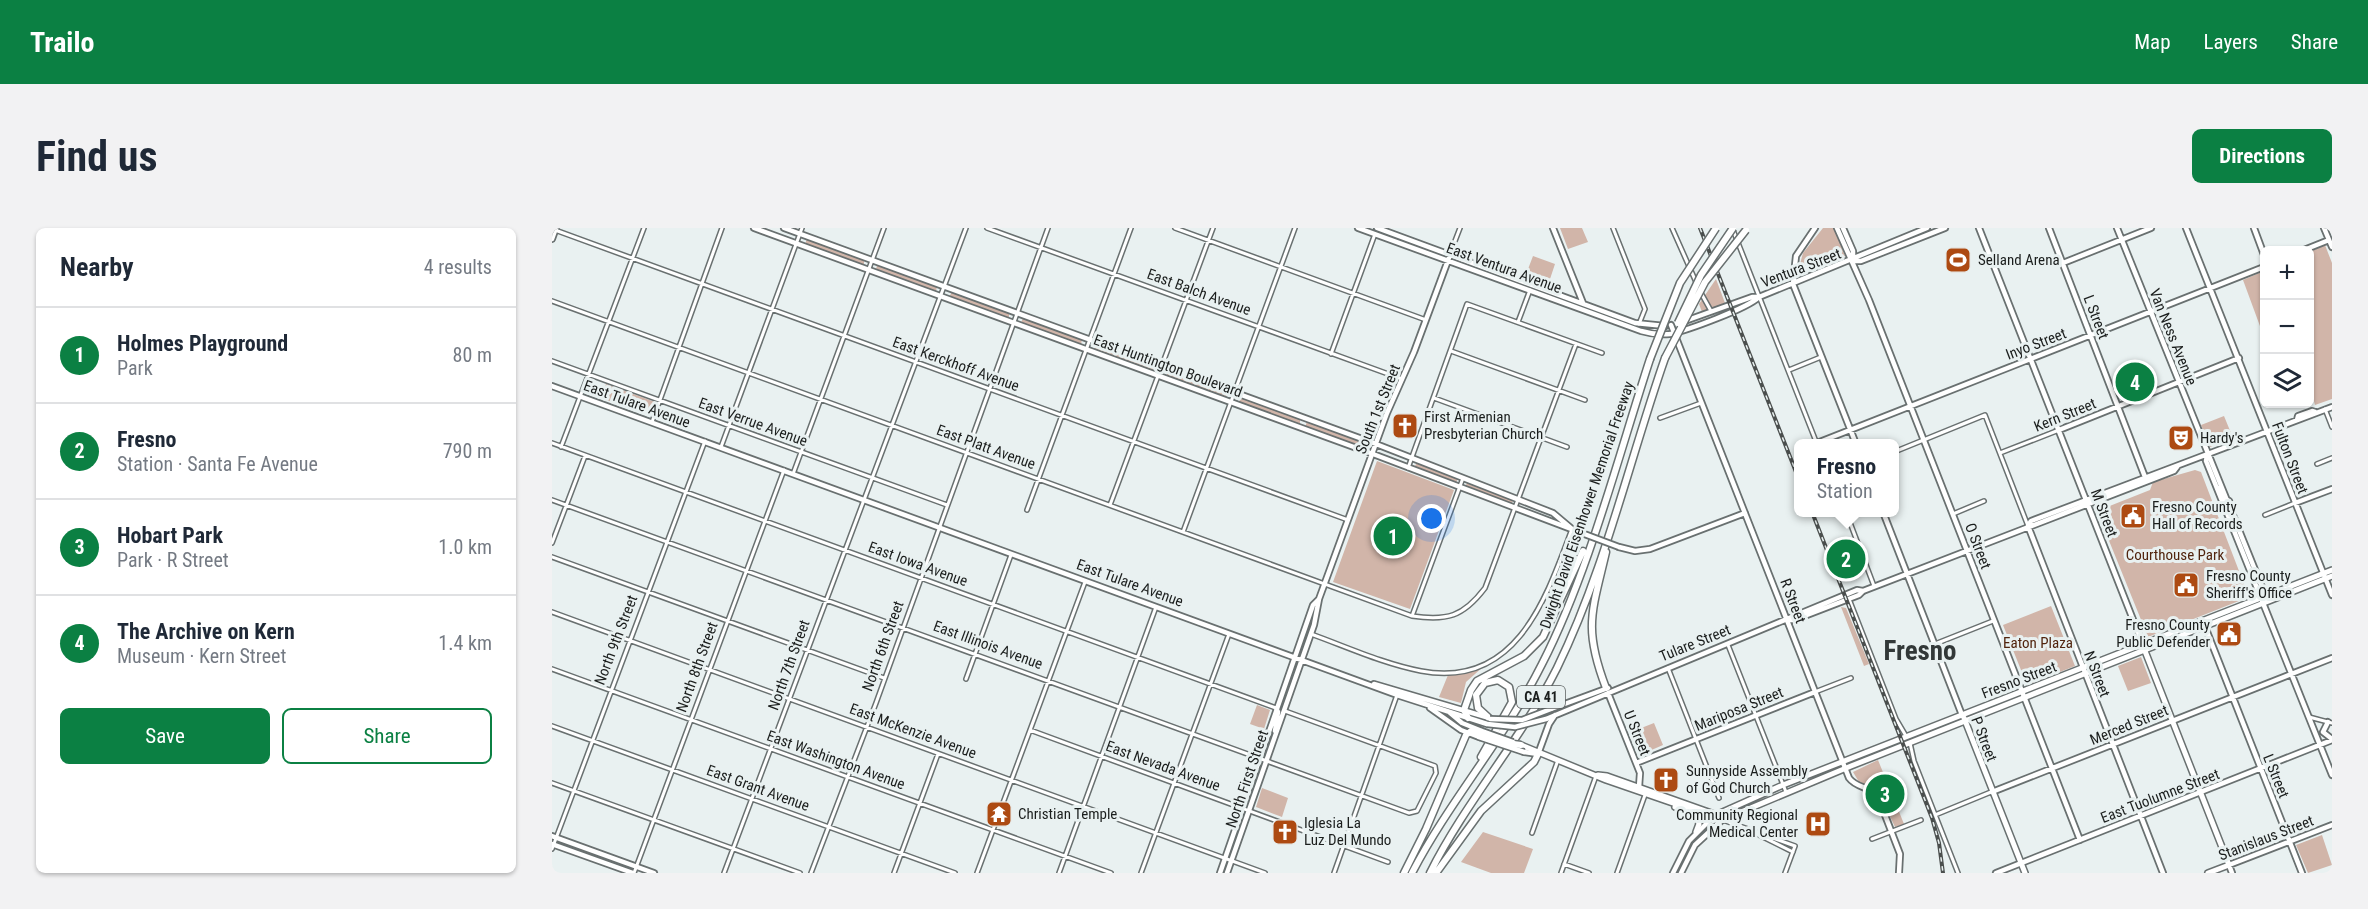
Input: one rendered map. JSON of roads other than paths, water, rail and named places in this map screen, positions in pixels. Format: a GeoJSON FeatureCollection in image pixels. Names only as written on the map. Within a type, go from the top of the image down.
{"type":"FeatureCollection","features":[{"type":"Feature","properties":{"kind":"highway","name":"Dwight David Eisenhower Memorial Freeway"},"geometry":{"type":"LineString","coordinates":[[1412,873],[1458,796],[1521,704],[1543,662],[1575,588],[1650,358],[1674,296],[1714,228]]}},
{"type":"Feature","properties":{"kind":"highway","name":"CA 41"},"geometry":{"type":"LineString","coordinates":[[1664,361],[1693,288],[1732,228]]}},
{"type":"Feature","properties":{"kind":"highway"},"geometry":{"type":"LineString","coordinates":[[1664,361],[1705,282],[1748,229]]}},
{"type":"Feature","properties":{"kind":"highway","name":"Dwight David Eisenhower Memorial Freeway"},"geometry":{"type":"LineString","coordinates":[[1430,873],[1459,823],[1534,710],[1557,668],[1585,602],[1664,361]]}},
{"type":"Feature","properties":{"kind":"highway"},"geometry":{"type":"LineString","coordinates":[[1609,690],[1593,654],[1591,620],[1617,504]]}},
{"type":"Feature","properties":{"kind":"highway"},"geometry":{"type":"LineString","coordinates":[[1468,718],[1464,710],[1477,681],[1524,656],[1543,637],[1598,518]]}},
{"type":"Feature","properties":{"kind":"highway"},"geometry":{"type":"LineString","coordinates":[[1458,796],[1511,705],[1511,692],[1501,681],[1488,681],[1477,692],[1477,705],[1488,720]]}},
{"type":"Feature","properties":{"kind":"highway"},"geometry":{"type":"LineString","coordinates":[[1404,873],[1468,733],[1481,734],[1524,748]]}},
{"type":"Feature","properties":{"kind":"highway"},"geometry":{"type":"LineString","coordinates":[[1436,873],[1481,811],[1534,762],[1538,753]]}},
{"type":"Feature","properties":{"kind":"main road","name":"East Huntington Boulevard"},"geometry":{"type":"LineString","coordinates":[[754,228],[1373,454],[1619,547],[1635,551],[1650,549],[1745,513]]}},
{"type":"Feature","properties":{"kind":"main road","name":"East Huntington Boulevard"},"geometry":{"type":"LineString","coordinates":[[784,228],[801,231],[944,287],[1376,444],[1560,516],[1572,529]]}},
{"type":"Feature","properties":{"kind":"main road","name":"East Ventura Avenue"},"geometry":{"type":"LineString","coordinates":[[1358,228],[1641,332]]}},
{"type":"Feature","properties":{"kind":"main road","name":"East Ventura Avenue"},"geometry":{"type":"LineString","coordinates":[[1377,228],[1640,324]]}},
{"type":"Feature","properties":{"kind":"main road"},"geometry":{"type":"LineString","coordinates":[[1815,228],[1796,256],[1793,284],[1854,439]]}},
{"type":"Feature","properties":{"kind":"main road","name":"O Street"},"geometry":{"type":"LineString","coordinates":[[1838,228],[1924,440],[2080,840]]}},
{"type":"Feature","properties":{"kind":"main road","name":"O Street"},"geometry":{"type":"LineString","coordinates":[[1843,228],[1853,251],[1853,261]]}},
{"type":"Feature","properties":{"kind":"main road","name":"Ventura Street"},"geometry":{"type":"LineString","coordinates":[[1853,261],[1858,255],[1911,231],[1927,228]]}},
{"type":"Feature","properties":{"kind":"main road","name":"Ventura Street"},"geometry":{"type":"LineString","coordinates":[[1640,324],[1671,325],[1711,313],[1853,261],[1860,261],[1945,228]]}},
{"type":"Feature","properties":{"kind":"main road","name":"M Street"},"geometry":{"type":"LineString","coordinates":[[1979,228],[2232,873]]}},
{"type":"Feature","properties":{"kind":"main road","name":"L Street"},"geometry":{"type":"LineString","coordinates":[[2049,228],[2146,479]]}},
{"type":"Feature","properties":{"kind":"main road","name":"Van Ness Avenue"},"geometry":{"type":"LineString","coordinates":[[2117,228],[2207,455],[2212,459],[2229,501],[2292,674],[2332,775]]}},
{"type":"Feature","properties":{"kind":"main road"},"geometry":{"type":"LineString","coordinates":[[2063,263],[2151,228]]}},
{"type":"Feature","properties":{"kind":"main road","name":"Fulton Street"},"geometry":{"type":"LineString","coordinates":[[2186,228],[2332,595]]}},
{"type":"Feature","properties":{"kind":"main road"},"geometry":{"type":"LineString","coordinates":[[2254,228],[2261,246]]}},
{"type":"Feature","properties":{"kind":"main road"},"geometry":{"type":"LineString","coordinates":[[2324,228],[2332,248]]}},
{"type":"Feature","properties":{"kind":"main road"},"geometry":{"type":"LineString","coordinates":[[552,239],[555,229]]}},
{"type":"Feature","properties":{"kind":"main road"},"geometry":{"type":"LineString","coordinates":[[1554,229],[1586,311]]}},
{"type":"Feature","properties":{"kind":"main road"},"geometry":{"type":"LineString","coordinates":[[2314,246],[2329,240]]}},
{"type":"Feature","properties":{"kind":"main road","name":"South 1st Street"},"geometry":{"type":"LineString","coordinates":[[1289,693],[1319,608],[1319,599],[1348,520],[1450,255]]}},
{"type":"Feature","properties":{"kind":"main road","name":"Inyo Street"},"geometry":{"type":"LineString","coordinates":[[1827,439],[2260,269]]}},
{"type":"Feature","properties":{"kind":"main road","name":"Ventura Street"},"geometry":{"type":"LineString","coordinates":[[1641,332],[1674,333],[1754,302],[1759,297]]}},
{"type":"Feature","properties":{"kind":"main road","name":"R Street"},"geometry":{"type":"LineString","coordinates":[[1671,325],[1844,765],[1853,783],[1877,795],[1892,831],[1901,858],[1899,873]]}},
{"type":"Feature","properties":{"kind":"main road","name":"Kern Street"},"geometry":{"type":"LineString","coordinates":[[2059,430],[2238,358]]}},
{"type":"Feature","properties":{"kind":"main road","name":"East Tulare Avenue"},"geometry":{"type":"LineString","coordinates":[[552,386],[1378,687],[1420,696],[1488,720]]}},
{"type":"Feature","properties":{"kind":"main road","name":"Tulare Street"},"geometry":{"type":"LineString","coordinates":[[1787,620],[1794,620],[1849,599],[1874,586],[2028,526],[2031,521],[2087,502],[2267,431],[2314,416],[2315,412],[2330,406]]}},
{"type":"Feature","properties":{"kind":"main road"},"geometry":{"type":"LineString","coordinates":[[1301,428],[1304,418]]}},
{"type":"Feature","properties":{"kind":"main road","name":"Van Ness Avenue"},"geometry":{"type":"LineString","coordinates":[[2207,455],[2206,462],[2213,481],[2264,599]]}},
{"type":"Feature","properties":{"kind":"main road"},"geometry":{"type":"LineString","coordinates":[[2213,481],[2224,498],[2229,501]]}},
{"type":"Feature","properties":{"kind":"main road"},"geometry":{"type":"LineString","coordinates":[[2295,503],[2332,489]]}},
{"type":"Feature","properties":{"kind":"main road","name":"P Street"},"geometry":{"type":"LineString","coordinates":[[1885,517],[2025,873]]}},
{"type":"Feature","properties":{"kind":"main road","name":"N Street"},"geometry":{"type":"LineString","coordinates":[[2028,526],[2163,873]]}},
{"type":"Feature","properties":{"kind":"main road","name":"Fresno Street"},"geometry":{"type":"LineString","coordinates":[[2144,647],[2170,640],[2203,624],[2324,576],[2332,570]]}},
{"type":"Feature","properties":{"kind":"main road","name":"Fresno Street"},"geometry":{"type":"LineString","coordinates":[[2324,576],[2332,576]]}},
{"type":"Feature","properties":{"kind":"main road","name":"Tulare Street"},"geometry":{"type":"LineString","coordinates":[[1488,720],[1515,727],[1546,718],[1609,690],[1857,590],[1863,591]]}},
{"type":"Feature","properties":{"kind":"main road","name":"South 1st Street"},"geometry":{"type":"LineString","coordinates":[[1294,656],[1313,604],[1319,599]]}},
{"type":"Feature","properties":{"kind":"main road"},"geometry":{"type":"LineString","coordinates":[[2170,640],[2194,628],[2195,624]]}},
{"type":"Feature","properties":{"kind":"main road","name":"Fresno Street"},"geometry":{"type":"LineString","coordinates":[[1722,820],[1844,765],[2144,647],[2195,624],[2203,624]]}},
{"type":"Feature","properties":{"kind":"main road","name":"L Street"},"geometry":{"type":"LineString","coordinates":[[2203,624],[2301,873]]}},
{"type":"Feature","properties":{"kind":"main road","name":"North First Street"},"geometry":{"type":"LineString","coordinates":[[1227,873],[1263,759],[1276,708],[1294,656]]}},
{"type":"Feature","properties":{"kind":"main road","name":"Merced Street"},"geometry":{"type":"LineString","coordinates":[[1992,792],[2332,658]]}},
{"type":"Feature","properties":{"kind":"main road","name":"East Tulare Avenue"},"geometry":{"type":"LineString","coordinates":[[1371,684],[1398,692],[1422,704],[1468,718],[1488,720]]}},
{"type":"Feature","properties":{"kind":"main road","name":"Tulare Street"},"geometry":{"type":"LineString","coordinates":[[1488,720],[1522,720],[1609,690]]}},
{"type":"Feature","properties":{"kind":"main road","name":"U Street"},"geometry":{"type":"LineString","coordinates":[[1609,690],[1641,776],[1639,787]]}},
{"type":"Feature","properties":{"kind":"main road","name":"Mariposa Street"},"geometry":{"type":"LineString","coordinates":[[1636,763],[1815,692]]}},
{"type":"Feature","properties":{"kind":"main road","name":"North First Street"},"geometry":{"type":"LineString","coordinates":[[1263,759],[1289,693]]}},
{"type":"Feature","properties":{"kind":"main road"},"geometry":{"type":"LineString","coordinates":[[1436,701],[1462,723],[1481,734]]}},
{"type":"Feature","properties":{"kind":"main road"},"geometry":{"type":"LineString","coordinates":[[1422,704],[1468,733]]}},
{"type":"Feature","properties":{"kind":"main road"},"geometry":{"type":"LineString","coordinates":[[1275,733],[1274,727],[1278,712],[1276,708]]}},
{"type":"Feature","properties":{"kind":"main road"},"geometry":{"type":"LineString","coordinates":[[1538,753],[1550,721],[1557,714]]}},
{"type":"Feature","properties":{"kind":"main road"},"geometry":{"type":"LineString","coordinates":[[2330,723],[2323,732],[2332,740]]}},
{"type":"Feature","properties":{"kind":"main road","name":"East Tuolumne Street"},"geometry":{"type":"LineString","coordinates":[[1996,873],[2332,740]]}},
{"type":"Feature","properties":{"kind":"main road"},"geometry":{"type":"LineString","coordinates":[[1524,748],[1645,795],[1714,816]]}},
{"type":"Feature","properties":{"kind":"main road","name":"Fresno Street"},"geometry":{"type":"LineString","coordinates":[[1714,816],[1783,785],[1844,765]]}},
{"type":"Feature","properties":{"kind":"main road"},"geometry":{"type":"LineString","coordinates":[[1597,775],[1639,787],[1722,820],[1695,845],[1681,873]]}},
{"type":"Feature","properties":{"kind":"main road"},"geometry":{"type":"LineString","coordinates":[[1612,782],[1639,787]]}},
{"type":"Feature","properties":{"kind":"main road"},"geometry":{"type":"LineString","coordinates":[[1645,795],[1675,800]]}},
{"type":"Feature","properties":{"kind":"main road"},"geometry":{"type":"LineString","coordinates":[[1668,803],[1697,817],[1699,824],[1696,832]]}},
{"type":"Feature","properties":{"kind":"main road","name":"North First Street"},"geometry":{"type":"LineString","coordinates":[[1220,873],[1246,809]]}},
{"type":"Feature","properties":{"kind":"main road"},"geometry":{"type":"LineString","coordinates":[[1673,873],[1684,848],[1696,832],[1714,816]]}},
{"type":"Feature","properties":{"kind":"main road","name":"Stanislaus Street"},"geometry":{"type":"LineString","coordinates":[[2208,873],[2332,825]]}},
{"type":"Feature","properties":{"kind":"main road"},"geometry":{"type":"LineString","coordinates":[[554,837],[654,873]]}},
{"type":"Feature","properties":{"kind":"main road"},"geometry":{"type":"LineString","coordinates":[[553,846],[633,873]]}},
{"type":"Feature","properties":{"kind":"street"},"geometry":{"type":"LineString","coordinates":[[561,447],[610,323],[644,228]]}},
{"type":"Feature","properties":{"kind":"street"},"geometry":{"type":"LineString","coordinates":[[652,423],[722,228]]}},
{"type":"Feature","properties":{"kind":"street"},"geometry":{"type":"LineString","coordinates":[[794,474],[884,228]]}},
{"type":"Feature","properties":{"kind":"street","name":"North 7th Street"},"geometry":{"type":"LineString","coordinates":[[724,873],[966,228]]}},
{"type":"Feature","properties":{"kind":"street","name":"East Balch Avenue"},"geometry":{"type":"LineString","coordinates":[[987,228],[1402,379]]}},
{"type":"Feature","properties":{"kind":"street","name":"North 6th Street"},"geometry":{"type":"LineString","coordinates":[[811,873],[1048,228]]}},
{"type":"Feature","properties":{"kind":"street"},"geometry":{"type":"LineString","coordinates":[[1027,510],[1131,228]]}},
{"type":"Feature","properties":{"kind":"street"},"geometry":{"type":"LineString","coordinates":[[1175,228],[1426,320]]}},
{"type":"Feature","properties":{"kind":"street"},"geometry":{"type":"LineString","coordinates":[[1110,505],[1213,228]]}},
{"type":"Feature","properties":{"kind":"street"},"geometry":{"type":"LineString","coordinates":[[1183,532],[1295,228]]}},
{"type":"Feature","properties":{"kind":"street"},"geometry":{"type":"LineString","coordinates":[[1331,354],[1377,228]]}},
{"type":"Feature","properties":{"kind":"street","name":"South 1st Street"},"geometry":{"type":"LineString","coordinates":[[1450,255],[1460,228]]}},
{"type":"Feature","properties":{"kind":"street"},"geometry":{"type":"LineString","coordinates":[[1547,228],[1554,229]]}},
{"type":"Feature","properties":{"kind":"street"},"geometry":{"type":"LineString","coordinates":[[1613,228],[1645,309],[1640,324]]}},
{"type":"Feature","properties":{"kind":"street"},"geometry":{"type":"LineString","coordinates":[[1672,228],[1711,313]]}},
{"type":"Feature","properties":{"kind":"street"},"geometry":{"type":"LineString","coordinates":[[1732,228],[1815,439]]}},
{"type":"Feature","properties":{"kind":"street","name":"East Kerckhoff Avenue"},"geometry":{"type":"LineString","coordinates":[[555,229],[1348,520]]}},
{"type":"Feature","properties":{"kind":"street"},"geometry":{"type":"LineString","coordinates":[[722,447],[801,231]]}},
{"type":"Feature","properties":{"kind":"street"},"geometry":{"type":"LineString","coordinates":[[1518,322],[1532,284]]}},
{"type":"Feature","properties":{"kind":"street","name":"East Platt Avenue"},"geometry":{"type":"LineString","coordinates":[[552,301],[1412,616],[1445,618],[1460,613],[1474,603],[1485,588],[1576,344]]}},
{"type":"Feature","properties":{"kind":"street"},"geometry":{"type":"LineString","coordinates":[[1408,468],[1467,304],[1602,353]]}},
{"type":"Feature","properties":{"kind":"street"},"geometry":{"type":"LineString","coordinates":[[1451,351],[1585,400]]}},
{"type":"Feature","properties":{"kind":"street"},"geometry":{"type":"LineString","coordinates":[[1789,370],[1822,357]]}},
{"type":"Feature","properties":{"kind":"street","name":"East Verrue Avenue"},"geometry":{"type":"LineString","coordinates":[[552,361],[947,505]]}},
{"type":"Feature","properties":{"kind":"street"},"geometry":{"type":"LineString","coordinates":[[1434,398],[1567,447]]}},
{"type":"Feature","properties":{"kind":"street"},"geometry":{"type":"LineString","coordinates":[[1660,418],[1701,403]]}},
{"type":"Feature","properties":{"kind":"street"},"geometry":{"type":"LineString","coordinates":[[2330,406],[2332,427]]}},
{"type":"Feature","properties":{"kind":"street","name":"N Street"},"geometry":{"type":"LineString","coordinates":[[1924,440],[1985,415],[2028,526]]}},
{"type":"Feature","properties":{"kind":"street","name":"Kern Street"},"geometry":{"type":"LineString","coordinates":[[2000,453],[2059,430]]}},
{"type":"Feature","properties":{"kind":"street"},"geometry":{"type":"LineString","coordinates":[[1899,450],[1924,440]]}},
{"type":"Feature","properties":{"kind":"street","name":"North 9th Street"},"geometry":{"type":"LineString","coordinates":[[553,846],[554,837],[705,441]]}},
{"type":"Feature","properties":{"kind":"street","name":"East Iowa Avenue"},"geometry":{"type":"LineString","coordinates":[[552,444],[1276,708]]}},
{"type":"Feature","properties":{"kind":"street"},"geometry":{"type":"LineString","coordinates":[[552,543],[585,456]]}},
{"type":"Feature","properties":{"kind":"street"},"geometry":{"type":"LineString","coordinates":[[2318,464],[2332,458]]}},
{"type":"Feature","properties":{"kind":"street","name":"North 8th Street"},"geometry":{"type":"LineString","coordinates":[[633,873],[784,470]]}},
{"type":"Feature","properties":{"kind":"street"},"geometry":{"type":"LineString","coordinates":[[1412,616],[1463,478]]}},
{"type":"Feature","properties":{"kind":"street","name":"East Illinois Avenue"},"geometry":{"type":"LineString","coordinates":[[552,500],[1119,708],[1414,813],[1436,773],[1432,765],[1379,745]]}},
{"type":"Feature","properties":{"kind":"street"},"geometry":{"type":"LineString","coordinates":[[1953,514],[1984,501]]}},
{"type":"Feature","properties":{"kind":"street"},"geometry":{"type":"LineString","coordinates":[[2265,515],[2295,503]]}},
{"type":"Feature","properties":{"kind":"street"},"geometry":{"type":"LineString","coordinates":[[1848,517],[1874,586]]}},
{"type":"Feature","properties":{"kind":"street"},"geometry":{"type":"LineString","coordinates":[[1310,634],[1418,671],[1450,673],[1481,665],[1510,647],[1529,627],[1544,602],[1572,529]]}},
{"type":"Feature","properties":{"kind":"street"},"geometry":{"type":"LineString","coordinates":[[966,679],[1012,553]]}},
{"type":"Feature","properties":{"kind":"street"},"geometry":{"type":"LineString","coordinates":[[552,557],[884,678]]}},
{"type":"Feature","properties":{"kind":"street"},"geometry":{"type":"LineString","coordinates":[[977,873],[1086,580]]}},
{"type":"Feature","properties":{"kind":"street"},"geometry":{"type":"LineString","coordinates":[[1849,599],[1896,719],[1909,739],[1914,761],[1958,873]]}},
{"type":"Feature","properties":{"kind":"street"},"geometry":{"type":"LineString","coordinates":[[1059,873],[1156,606]]}},
{"type":"Feature","properties":{"kind":"street","name":"East McKenzie Avenue"},"geometry":{"type":"LineString","coordinates":[[552,612],[1265,873]]}},
{"type":"Feature","properties":{"kind":"street"},"geometry":{"type":"LineString","coordinates":[[1935,644],[1993,621]]}},
{"type":"Feature","properties":{"kind":"street"},"geometry":{"type":"LineString","coordinates":[[1141,873],[1230,632]]}},
{"type":"Feature","properties":{"kind":"street"},"geometry":{"type":"LineString","coordinates":[[1727,643],[1786,792]]}},
{"type":"Feature","properties":{"kind":"street"},"geometry":{"type":"LineString","coordinates":[[1667,667],[1719,798]]}},
{"type":"Feature","properties":{"kind":"street","name":"East Washington Avenue"},"geometry":{"type":"LineString","coordinates":[[552,669],[1111,873]]}},
{"type":"Feature","properties":{"kind":"street","name":"Mariposa Street"},"geometry":{"type":"LineString","coordinates":[[1815,692],[1851,678]]}},
{"type":"Feature","properties":{"kind":"street"},"geometry":{"type":"LineString","coordinates":[[1334,873],[1398,692]]}},
{"type":"Feature","properties":{"kind":"street"},"geometry":{"type":"LineString","coordinates":[[1283,710],[1379,745]]}},
{"type":"Feature","properties":{"kind":"street"},"geometry":{"type":"LineString","coordinates":[[2309,717],[2330,723]]}},
{"type":"Feature","properties":{"kind":"street","name":"East Grant Avenue"},"geometry":{"type":"LineString","coordinates":[[552,726],[955,873]]}},
{"type":"Feature","properties":{"kind":"street","name":"East Nevada Avenue"},"geometry":{"type":"LineString","coordinates":[[1030,730],[1388,862]]}},
{"type":"Feature","properties":{"kind":"street"},"geometry":{"type":"LineString","coordinates":[[894,873],[938,754]]}},
{"type":"Feature","properties":{"kind":"street"},"geometry":{"type":"LineString","coordinates":[[1532,833],[1558,760]]}},
{"type":"Feature","properties":{"kind":"street"},"geometry":{"type":"LineString","coordinates":[[1561,873],[1597,775]]}},
{"type":"Feature","properties":{"kind":"street"},"geometry":{"type":"LineString","coordinates":[[552,783],[800,873]]}},
{"type":"Feature","properties":{"kind":"street","name":"Merced Street"},"geometry":{"type":"LineString","coordinates":[[1935,815],[1992,792]]}},
{"type":"Feature","properties":{"kind":"street"},"geometry":{"type":"LineString","coordinates":[[1617,873],[1645,795]]}},
{"type":"Feature","properties":{"kind":"street"},"geometry":{"type":"LineString","coordinates":[[1722,820],[1795,846],[1785,873]]}},
{"type":"Feature","properties":{"kind":"street"},"geometry":{"type":"LineString","coordinates":[[1872,839],[1921,820]]}},
{"type":"Feature","properties":{"kind":"street"},"geometry":{"type":"LineString","coordinates":[[1747,829],[1793,852]]}},
{"type":"Feature","properties":{"kind":"street"},"geometry":{"type":"LineString","coordinates":[[1564,864],[1589,873]]}},
{"type":"Feature","properties":{"kind":"railway"},"geometry":{"type":"LineString","coordinates":[[1700,228],[1794,467]]}},
{"type":"Feature","properties":{"kind":"railway"},"geometry":{"type":"LineString","coordinates":[[1814,517],[1932,818],[1939,843],[1943,873]]}},
{"type":"Feature","properties":{"kind":"place","name":"Selland Arena"},"geometry":{"type":"Point","coordinates":[1958,260]}},
{"type":"Feature","properties":{"kind":"place","name":"The Archive on Kern"},"geometry":{"type":"Point","coordinates":[2135,382]}},
{"type":"Feature","properties":{"kind":"place","name":"First Armenian Presbyterian Church"},"geometry":{"type":"Point","coordinates":[1405,426]}},
{"type":"Feature","properties":{"kind":"place","name":"Hardy's"},"geometry":{"type":"Point","coordinates":[2181,438]}},
{"type":"Feature","properties":{"kind":"place","name":"Fresno County Hall of Records"},"geometry":{"type":"Point","coordinates":[2133,516]}},
{"type":"Feature","properties":{"kind":"place","name":"Holmes Playground"},"geometry":{"type":"Point","coordinates":[1393,536]}},
{"type":"Feature","properties":{"kind":"place","name":"Fresno"},"geometry":{"type":"Point","coordinates":[1846,559]}},
{"type":"Feature","properties":{"kind":"place","name":"Fresno County Sheriff's Office"},"geometry":{"type":"Point","coordinates":[2186,585]}},
{"type":"Feature","properties":{"kind":"place","name":"Fresno County Public Defender"},"geometry":{"type":"Point","coordinates":[2229,634]}},
{"type":"Feature","properties":{"kind":"place","name":"Sunnyside Assembly of God Church"},"geometry":{"type":"Point","coordinates":[1666,780]}},
{"type":"Feature","properties":{"kind":"place","name":"Hobart Park"},"geometry":{"type":"Point","coordinates":[1885,794]}},
{"type":"Feature","properties":{"kind":"place","name":"Christian Temple"},"geometry":{"type":"Point","coordinates":[999,814]}},
{"type":"Feature","properties":{"kind":"place","name":"Community Regional Medical Center"},"geometry":{"type":"Point","coordinates":[1818,824]}},
{"type":"Feature","properties":{"kind":"place","name":"Iglesia La Luz Del Mundo"},"geometry":{"type":"Point","coordinates":[1285,832]}},
{"type":"Feature","properties":{"kind":"district","name":"Fresno"},"geometry":{"type":"Point","coordinates":[1920,651]}},
{"type":"Feature","properties":{"kind":"park label","name":"Courthouse Park"},"geometry":{"type":"Point","coordinates":[2175,555]}},
{"type":"Feature","properties":{"kind":"park label","name":"Eaton Plaza"},"geometry":{"type":"Point","coordinates":[2038,643]}}]}
